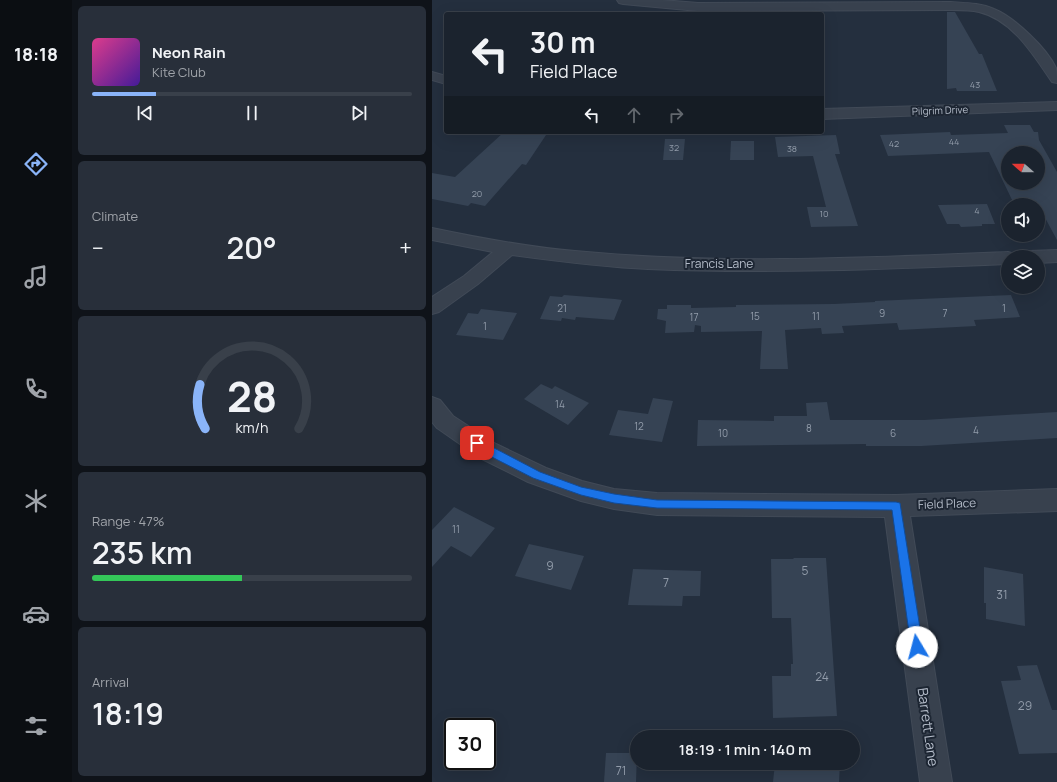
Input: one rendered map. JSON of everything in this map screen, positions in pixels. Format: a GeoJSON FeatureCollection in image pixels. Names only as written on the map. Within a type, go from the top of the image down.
{"type":"FeatureCollection","features":[{"type":"Feature","properties":{"kind":"street"},"geometry":{"type":"LineString","coordinates":[[622,0],[698,7],[962,6],[990,11],[1007,21],[1028,41],[1041,55],[1057,79]]}},
{"type":"Feature","properties":{"kind":"street"},"geometry":{"type":"LineString","coordinates":[[432,76],[444,79]]}},
{"type":"Feature","properties":{"kind":"street","name":"Pilgrim Drive"},"geometry":{"type":"LineString","coordinates":[[824,114],[1057,106]]}},
{"type":"Feature","properties":{"kind":"street","name":"Francis Lane"},"geometry":{"type":"LineString","coordinates":[[432,234],[508,249],[603,260],[708,265],[1001,258]]}},
{"type":"Feature","properties":{"kind":"street"},"geometry":{"type":"LineString","coordinates":[[432,307],[470,280],[508,249]]}},
{"type":"Feature","properties":{"kind":"street"},"geometry":{"type":"LineString","coordinates":[[1045,256],[1057,256]]}},
{"type":"Feature","properties":{"kind":"street","name":"Field Place"},"geometry":{"type":"LineString","coordinates":[[432,406],[445,422],[488,451],[537,475],[581,491],[614,499],[657,504],[896,506],[1057,500]]}},
{"type":"Feature","properties":{"kind":"street","name":"Barrett Lane"},"geometry":{"type":"LineString","coordinates":[[896,506],[936,782]]}},
{"type":"Feature","properties":{"kind":"building"},"geometry":{"type":"Polygon","coordinates":[[[947,12],[955,12],[979,54],[982,54],[997,91],[957,91],[956,88],[947,89],[947,12]]]}},
{"type":"Feature","properties":{"kind":"building"},"geometry":{"type":"Polygon","coordinates":[[[1004,125],[1030,125],[1034,132],[1038,132],[1039,140],[1042,146],[1001,146],[1001,177],[989,152],[888,156],[880,135],[950,132],[951,135],[1008,133],[1004,125]]]}},
{"type":"Feature","properties":{"kind":"building"},"geometry":{"type":"Polygon","coordinates":[[[502,134],[547,134],[526,165],[522,164],[485,206],[471,203],[468,206],[432,199],[432,173],[455,177],[502,134]]]}},
{"type":"Feature","properties":{"kind":"building"},"geometry":{"type":"Polygon","coordinates":[[[836,135],[840,154],[835,154],[858,226],[811,227],[807,207],[826,207],[813,156],[778,157],[775,137],[836,135]]]}},
{"type":"Feature","properties":{"kind":"building"},"geometry":{"type":"Polygon","coordinates":[[[665,139],[685,139],[683,160],[663,160],[665,139]]]}},
{"type":"Feature","properties":{"kind":"building"},"geometry":{"type":"Polygon","coordinates":[[[731,141],[754,141],[754,160],[730,160],[731,141]]]}},
{"type":"Feature","properties":{"kind":"building"},"geometry":{"type":"Polygon","coordinates":[[[1045,151],[1057,172],[1057,240],[1045,218],[1045,198],[1011,198],[1007,190],[1045,190],[1045,151]]]}},
{"type":"Feature","properties":{"kind":"building"},"geometry":{"type":"Polygon","coordinates":[[[987,204],[995,224],[961,227],[959,224],[947,224],[938,205],[987,204]]]}},
{"type":"Feature","properties":{"kind":"building"},"geometry":{"type":"Polygon","coordinates":[[[564,295],[622,300],[614,320],[576,317],[575,320],[562,318],[561,321],[540,319],[550,296],[562,297],[564,295]]]}},
{"type":"Feature","properties":{"kind":"building"},"geometry":{"type":"Polygon","coordinates":[[[1011,295],[1020,317],[974,320],[976,326],[899,330],[897,323],[842,326],[844,333],[822,334],[821,328],[785,330],[788,369],[760,369],[762,331],[701,332],[701,326],[695,325],[694,332],[665,333],[666,321],[657,319],[658,309],[667,309],[667,305],[691,305],[691,308],[736,307],[736,305],[834,304],[1011,295]]]}},
{"type":"Feature","properties":{"kind":"building"},"geometry":{"type":"Polygon","coordinates":[[[481,309],[517,313],[503,340],[456,335],[468,313],[478,314],[481,309]]]}},
{"type":"Feature","properties":{"kind":"building"},"geometry":{"type":"Polygon","coordinates":[[[541,384],[552,389],[555,386],[589,403],[568,425],[524,399],[541,384]]]}},
{"type":"Feature","properties":{"kind":"building"},"geometry":{"type":"Polygon","coordinates":[[[653,398],[673,401],[662,442],[609,435],[618,410],[648,414],[653,398]]]}},
{"type":"Feature","properties":{"kind":"building"},"geometry":{"type":"Polygon","coordinates":[[[827,402],[830,420],[924,420],[1057,412],[1057,438],[921,446],[866,446],[866,444],[697,446],[698,420],[774,421],[774,416],[807,416],[806,403],[827,402]]]}},
{"type":"Feature","properties":{"kind":"building"},"geometry":{"type":"Polygon","coordinates":[[[454,507],[495,528],[471,557],[451,546],[432,567],[432,530],[454,507]]]}},
{"type":"Feature","properties":{"kind":"building"},"geometry":{"type":"Polygon","coordinates":[[[529,544],[584,556],[571,590],[515,576],[529,544]]]}},
{"type":"Feature","properties":{"kind":"building"},"geometry":{"type":"Polygon","coordinates":[[[793,558],[826,558],[837,716],[773,718],[772,676],[791,676],[791,664],[793,664],[791,618],[772,618],[771,559],[794,559],[793,558]]]}},
{"type":"Feature","properties":{"kind":"building"},"geometry":{"type":"Polygon","coordinates":[[[984,567],[1023,574],[1025,626],[986,619],[986,603],[984,603],[984,567]]]}},
{"type":"Feature","properties":{"kind":"building"},"geometry":{"type":"Polygon","coordinates":[[[633,569],[701,571],[700,596],[683,596],[682,606],[628,605],[633,569]]]}},
{"type":"Feature","properties":{"kind":"building"},"geometry":{"type":"Polygon","coordinates":[[[1037,665],[1052,710],[1057,710],[1057,753],[1019,754],[1001,681],[1021,680],[1017,666],[1037,665]]]}},
{"type":"Feature","properties":{"kind":"building"},"geometry":{"type":"Polygon","coordinates":[[[606,753],[630,753],[630,770],[636,770],[636,782],[604,782],[606,753]]]}},
{"type":"Feature","properties":{"kind":"building"},"geometry":{"type":"Polygon","coordinates":[[[774,770],[840,770],[839,782],[773,782],[774,770]]]}},
{"type":"Feature","properties":{"kind":"route"},"geometry":{"type":"LineString","coordinates":[[477,443],[488,451],[537,475],[581,491],[614,499],[657,504],[896,506],[917,647]]}}]}
